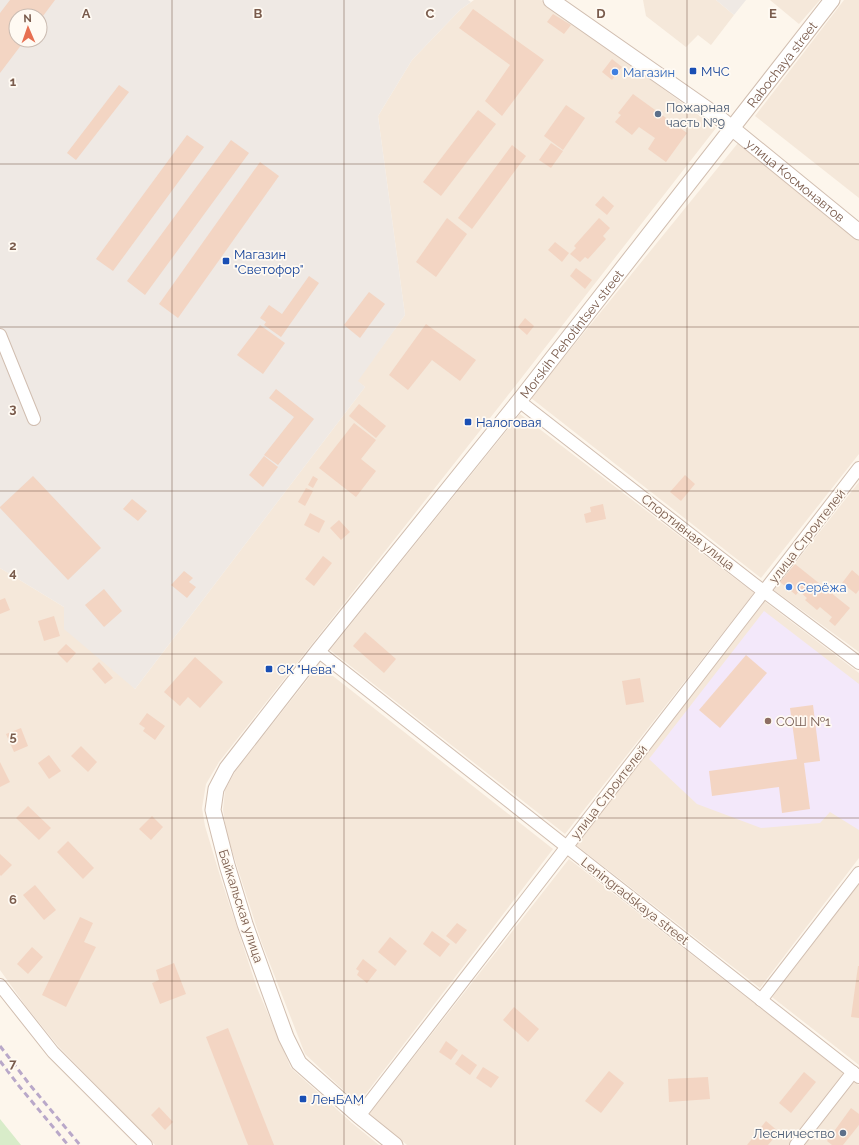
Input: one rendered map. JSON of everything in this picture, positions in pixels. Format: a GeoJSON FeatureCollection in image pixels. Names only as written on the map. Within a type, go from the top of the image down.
{"type":"FeatureCollection","features":[{"type":"Feature","properties":{"kind":"street","name":"улица Космонавтов"},"geometry":{"type":"LineString","coordinates":[[551,0],[733,128],[859,232]]}},
{"type":"Feature","properties":{"kind":"street","name":"Rabochaya street"},"geometry":{"type":"LineString","coordinates":[[733,128],[832,0]]}},
{"type":"Feature","properties":{"kind":"street","name":"Morskih Pehotintsev street"},"geometry":{"type":"LineString","coordinates":[[318,651],[519,401],[733,128]]}},
{"type":"Feature","properties":{"kind":"street"},"geometry":{"type":"LineString","coordinates":[[0,336],[34,419]]}},
{"type":"Feature","properties":{"kind":"street","name":"Спортивная улица"},"geometry":{"type":"LineString","coordinates":[[519,401],[859,663]]}},
{"type":"Feature","properties":{"kind":"street","name":"улица Строителей"},"geometry":{"type":"LineString","coordinates":[[359,1116],[859,468]]}},
{"type":"Feature","properties":{"kind":"street","name":"Leningradskaya street"},"geometry":{"type":"LineString","coordinates":[[318,651],[856,1074]]}},
{"type":"Feature","properties":{"kind":"street","name":"Байкальская улица"},"geometry":{"type":"LineString","coordinates":[[318,651],[227,768],[216,788],[213,810],[226,865],[243,917],[286,1037],[299,1063],[359,1116],[395,1145]]}},
{"type":"Feature","properties":{"kind":"street"},"geometry":{"type":"LineString","coordinates":[[761,1000],[859,873]]}},
{"type":"Feature","properties":{"kind":"street"},"geometry":{"type":"LineString","coordinates":[[0,985],[53,1052],[146,1145]]}},
{"type":"Feature","properties":{"kind":"street"},"geometry":{"type":"LineString","coordinates":[[796,1145],[856,1074]]}},
{"type":"Feature","properties":{"kind":"shaded area"},"geometry":{"type":"Polygon","coordinates":[[[0,0],[468,0],[471,2],[460,10],[412,60],[378,116],[405,315],[358,381],[365,387],[135,689],[64,629],[64,607],[0,568],[0,0]]]}},
{"type":"Feature","properties":{"kind":"shaded area"},"geometry":{"type":"Polygon","coordinates":[[[474,0],[541,0],[716,128],[219,762],[206,784],[202,808],[205,826],[257,988],[291,1068],[352,1123],[379,1145],[155,1145],[58,1046],[25,1005],[0,970],[0,568],[64,607],[135,689],[365,387],[357,381],[405,315],[378,116],[412,60],[460,10],[474,0]]]}},
{"type":"Feature","properties":{"kind":"shaded area"},"geometry":{"type":"Polygon","coordinates":[[[643,0],[716,0],[734,15],[711,45],[698,35],[686,47],[646,16],[643,0]]]}},
{"type":"Feature","properties":{"kind":"shaded area"},"geometry":{"type":"Polygon","coordinates":[[[716,0],[746,0],[734,15],[716,0]]]}},
{"type":"Feature","properties":{"kind":"shaded area"},"geometry":{"type":"Polygon","coordinates":[[[770,0],[820,0],[799,24],[770,0]]]}},
{"type":"Feature","properties":{"kind":"shaded area"},"geometry":{"type":"Polygon","coordinates":[[[844,0],[859,0],[859,198],[755,116],[844,0]]]}},
{"type":"Feature","properties":{"kind":"shaded area"},"geometry":{"type":"Polygon","coordinates":[[[738,143],[859,238],[859,454],[761,578],[531,398],[738,143]]]}},
{"type":"Feature","properties":{"kind":"shaded area"},"geometry":{"type":"Polygon","coordinates":[[[520,414],[754,593],[565,834],[330,650],[520,414]]]}},
{"type":"Feature","properties":{"kind":"shaded area"},"geometry":{"type":"Polygon","coordinates":[[[859,482],[859,652],[774,590],[859,482]]]}},
{"type":"Feature","properties":{"kind":"shaded area"},"geometry":{"type":"Polygon","coordinates":[[[764,601],[859,673],[859,858],[760,988],[576,845],[764,601]]]}},
{"type":"Feature","properties":{"kind":"shaded area","name":"СОШ №1"},"geometry":{"type":"Polygon","coordinates":[[[764,611],[859,684],[859,830],[830,812],[820,823],[761,828],[697,804],[649,759],[764,611]]]}},
{"type":"Feature","properties":{"kind":"shaded area"},"geometry":{"type":"Polygon","coordinates":[[[319,665],[553,849],[358,1104],[305,1054],[261,941],[227,835],[223,810],[225,790],[236,770],[319,665]]]}},
{"type":"Feature","properties":{"kind":"shaded area"},"geometry":{"type":"Polygon","coordinates":[[[569,859],[859,1085],[859,1145],[407,1145],[369,1114],[569,859]]]}},
{"type":"Feature","properties":{"kind":"shaded area"},"geometry":{"type":"Polygon","coordinates":[[[859,884],[859,1065],[772,997],[859,884]]]}},
{"type":"Feature","properties":{"kind":"green space"},"geometry":{"type":"Polygon","coordinates":[[[0,1119],[21,1145],[0,1145],[0,1119]]]}},
{"type":"Feature","properties":{"kind":"building"},"geometry":{"type":"Polygon","coordinates":[[[10,0],[55,0],[48,9],[48,8],[8,8],[8,48],[19,48],[0,73],[0,13],[10,0]]]}},
{"type":"Feature","properties":{"kind":"building"},"geometry":{"type":"Polygon","coordinates":[[[473,9],[544,60],[502,116],[485,101],[510,65],[459,28],[473,9]]]}},
{"type":"Feature","properties":{"kind":"building"},"geometry":{"type":"Polygon","coordinates":[[[553,14],[571,25],[564,34],[547,22],[553,14]]]}},
{"type":"Feature","properties":{"kind":"building"},"geometry":{"type":"Polygon","coordinates":[[[612,59],[622,67],[612,80],[602,72],[612,59]]]}},
{"type":"Feature","properties":{"kind":"building"},"geometry":{"type":"Polygon","coordinates":[[[119,85],[129,92],[76,160],[67,153],[119,85]]]}},
{"type":"Feature","properties":{"kind":"building"},"geometry":{"type":"Polygon","coordinates":[[[633,94],[687,133],[666,162],[648,149],[655,138],[639,127],[632,135],[615,122],[621,115],[618,113],[633,94]]]}},
{"type":"Feature","properties":{"kind":"building"},"geometry":{"type":"Polygon","coordinates":[[[566,105],[585,118],[563,150],[544,136],[566,105]]]}},
{"type":"Feature","properties":{"kind":"building"},"geometry":{"type":"Polygon","coordinates":[[[478,110],[496,124],[441,196],[423,182],[478,110]]]}},
{"type":"Feature","properties":{"kind":"building"},"geometry":{"type":"Polygon","coordinates":[[[187,135],[204,147],[113,271],[96,259],[187,135]]]}},
{"type":"Feature","properties":{"kind":"building"},"geometry":{"type":"Polygon","coordinates":[[[231,140],[249,153],[145,295],[127,281],[231,140]]]}},
{"type":"Feature","properties":{"kind":"building"},"geometry":{"type":"Polygon","coordinates":[[[551,143],[563,151],[551,168],[539,160],[551,143]]]}},
{"type":"Feature","properties":{"kind":"building"},"geometry":{"type":"Polygon","coordinates":[[[512,145],[526,156],[472,229],[458,218],[512,145]]]}},
{"type":"Feature","properties":{"kind":"building"},"geometry":{"type":"Polygon","coordinates":[[[260,162],[279,176],[178,318],[159,304],[260,162]]]}},
{"type":"Feature","properties":{"kind":"building"},"geometry":{"type":"Polygon","coordinates":[[[603,196],[614,206],[607,215],[595,205],[603,196]]]}},
{"type":"Feature","properties":{"kind":"building"},"geometry":{"type":"Polygon","coordinates":[[[447,218],[467,234],[436,277],[416,262],[447,218]]]}},
{"type":"Feature","properties":{"kind":"building"},"geometry":{"type":"Polygon","coordinates":[[[599,218],[610,228],[603,236],[606,239],[588,259],[585,257],[580,262],[570,254],[576,248],[574,246],[599,218]]]}},
{"type":"Feature","properties":{"kind":"building"},"geometry":{"type":"Polygon","coordinates":[[[555,242],[569,253],[562,262],[548,250],[555,242]]]}},
{"type":"Feature","properties":{"kind":"building"},"geometry":{"type":"Polygon","coordinates":[[[576,268],[592,280],[585,289],[570,276],[576,268]]]}},
{"type":"Feature","properties":{"kind":"building"},"geometry":{"type":"Polygon","coordinates":[[[309,276],[319,283],[281,337],[264,325],[266,322],[260,318],[269,305],[282,314],[309,276]]]}},
{"type":"Feature","properties":{"kind":"building"},"geometry":{"type":"Polygon","coordinates":[[[369,292],[385,304],[360,338],[344,325],[369,292]]]}},
{"type":"Feature","properties":{"kind":"building"},"geometry":{"type":"Polygon","coordinates":[[[525,318],[534,326],[527,335],[518,327],[525,318]]]}},
{"type":"Feature","properties":{"kind":"building"},"geometry":{"type":"Polygon","coordinates":[[[426,324],[476,360],[460,381],[432,360],[408,390],[389,375],[426,324]]]}},
{"type":"Feature","properties":{"kind":"building"},"geometry":{"type":"Polygon","coordinates":[[[260,325],[285,343],[263,374],[237,355],[260,325]]]}},
{"type":"Feature","properties":{"kind":"building"},"geometry":{"type":"Polygon","coordinates":[[[276,389],[314,419],[278,465],[264,455],[294,417],[269,398],[276,389]]]}},
{"type":"Feature","properties":{"kind":"building"},"geometry":{"type":"Polygon","coordinates":[[[359,404],[386,426],[376,438],[349,416],[359,404]]]}},
{"type":"Feature","properties":{"kind":"building"},"geometry":{"type":"Polygon","coordinates":[[[354,423],[376,440],[361,459],[376,471],[356,497],[319,468],[354,423]]]}},
{"type":"Feature","properties":{"kind":"building"},"geometry":{"type":"Polygon","coordinates":[[[264,456],[278,467],[263,487],[249,475],[264,456]]]}},
{"type":"Feature","properties":{"kind":"building"},"geometry":{"type":"Polygon","coordinates":[[[685,475],[695,484],[681,501],[670,492],[685,475]]]}},
{"type":"Feature","properties":{"kind":"building"},"geometry":{"type":"Polygon","coordinates":[[[33,476],[101,548],[68,580],[0,508],[33,476]]]}},
{"type":"Feature","properties":{"kind":"building"},"geometry":{"type":"Polygon","coordinates":[[[313,476],[318,479],[313,488],[308,485],[313,476]]]}},
{"type":"Feature","properties":{"kind":"building"},"geometry":{"type":"Polygon","coordinates":[[[306,488],[313,491],[305,506],[298,502],[306,488]]]}},
{"type":"Feature","properties":{"kind":"building"},"geometry":{"type":"Polygon","coordinates":[[[132,499],[147,511],[138,521],[123,509],[132,499]]]}},
{"type":"Feature","properties":{"kind":"building"},"geometry":{"type":"Polygon","coordinates":[[[603,504],[606,519],[586,523],[584,514],[591,512],[590,507],[603,504]]]}},
{"type":"Feature","properties":{"kind":"building"},"geometry":{"type":"Polygon","coordinates":[[[310,513],[325,521],[319,533],[304,525],[310,513]]]}},
{"type":"Feature","properties":{"kind":"building"},"geometry":{"type":"Polygon","coordinates":[[[339,520],[350,532],[341,540],[330,528],[339,520]]]}},
{"type":"Feature","properties":{"kind":"building"},"geometry":{"type":"Polygon","coordinates":[[[323,556],[332,563],[314,586],[305,579],[323,556]]]}},
{"type":"Feature","properties":{"kind":"building"},"geometry":{"type":"Polygon","coordinates":[[[795,564],[850,608],[835,626],[829,621],[832,617],[820,607],[817,610],[805,600],[807,598],[799,591],[796,595],[780,582],[795,564]]]}},
{"type":"Feature","properties":{"kind":"building"},"geometry":{"type":"Polygon","coordinates":[[[852,570],[859,576],[859,590],[856,594],[842,583],[852,570]]]}},
{"type":"Feature","properties":{"kind":"building"},"geometry":{"type":"Polygon","coordinates":[[[184,571],[193,578],[189,582],[196,587],[187,598],[171,585],[184,571]]]}},
{"type":"Feature","properties":{"kind":"building"},"geometry":{"type":"Polygon","coordinates":[[[104,589],[122,611],[104,627],[85,605],[104,589]]]}},
{"type":"Feature","properties":{"kind":"building"},"geometry":{"type":"Polygon","coordinates":[[[5,598],[10,610],[0,614],[0,600],[5,598]]]}},
{"type":"Feature","properties":{"kind":"building"},"geometry":{"type":"Polygon","coordinates":[[[54,616],[60,636],[44,641],[38,621],[54,616]]]}},
{"type":"Feature","properties":{"kind":"building"},"geometry":{"type":"Polygon","coordinates":[[[365,632],[396,659],[384,673],[353,646],[365,632]]]}},
{"type":"Feature","properties":{"kind":"building"},"geometry":{"type":"Polygon","coordinates":[[[66,644],[76,653],[67,663],[57,653],[66,644]]]}},
{"type":"Feature","properties":{"kind":"building"},"geometry":{"type":"Polygon","coordinates":[[[746,655],[767,673],[720,728],[699,710],[746,655]]]}},
{"type":"Feature","properties":{"kind":"building"},"geometry":{"type":"Polygon","coordinates":[[[195,657],[223,682],[200,708],[188,697],[180,706],[164,692],[195,657]]]}},
{"type":"Feature","properties":{"kind":"building"},"geometry":{"type":"Polygon","coordinates":[[[99,662],[113,678],[105,684],[92,669],[99,662]]]}},
{"type":"Feature","properties":{"kind":"building"},"geometry":{"type":"Polygon","coordinates":[[[640,678],[644,702],[626,705],[622,681],[640,678]]]}},
{"type":"Feature","properties":{"kind":"building"},"geometry":{"type":"Polygon","coordinates":[[[813,705],[820,761],[804,763],[810,809],[782,813],[779,787],[712,796],[709,771],[797,759],[790,708],[813,705]]]}},
{"type":"Feature","properties":{"kind":"building"},"geometry":{"type":"Polygon","coordinates":[[[147,713],[165,726],[155,740],[143,731],[145,728],[139,724],[147,713]]]}},
{"type":"Feature","properties":{"kind":"building"},"geometry":{"type":"Polygon","coordinates":[[[21,728],[28,746],[14,752],[6,734],[21,728]]]}},
{"type":"Feature","properties":{"kind":"building"},"geometry":{"type":"Polygon","coordinates":[[[81,746],[97,762],[88,772],[71,756],[81,746]]]}},
{"type":"Feature","properties":{"kind":"building"},"geometry":{"type":"Polygon","coordinates":[[[49,755],[61,771],[49,779],[38,763],[49,755]]]}},
{"type":"Feature","properties":{"kind":"building"},"geometry":{"type":"Polygon","coordinates":[[[0,762],[10,782],[0,787],[0,762]]]}},
{"type":"Feature","properties":{"kind":"building"},"geometry":{"type":"Polygon","coordinates":[[[28,806],[51,828],[39,840],[16,818],[28,806]]]}},
{"type":"Feature","properties":{"kind":"building"},"geometry":{"type":"Polygon","coordinates":[[[152,816],[163,827],[151,840],[139,829],[152,816]]]}},
{"type":"Feature","properties":{"kind":"building"},"geometry":{"type":"Polygon","coordinates":[[[68,841],[94,868],[83,879],[57,852],[68,841]]]}},
{"type":"Feature","properties":{"kind":"building"},"geometry":{"type":"Polygon","coordinates":[[[0,854],[12,865],[1,876],[0,875],[0,854]]]}},
{"type":"Feature","properties":{"kind":"building"},"geometry":{"type":"Polygon","coordinates":[[[35,885],[56,910],[44,920],[23,895],[35,885]]]}},
{"type":"Feature","properties":{"kind":"building"},"geometry":{"type":"Polygon","coordinates":[[[80,917],[93,923],[84,942],[96,947],[66,1007],[42,995],[80,917]]]}},
{"type":"Feature","properties":{"kind":"building"},"geometry":{"type":"Polygon","coordinates":[[[457,923],[467,930],[456,944],[446,936],[457,923]]]}},
{"type":"Feature","properties":{"kind":"building"},"geometry":{"type":"Polygon","coordinates":[[[432,931],[450,944],[440,957],[423,944],[432,931]]]}},
{"type":"Feature","properties":{"kind":"building"},"geometry":{"type":"Polygon","coordinates":[[[390,937],[407,951],[395,966],[378,952],[390,937]]]}},
{"type":"Feature","properties":{"kind":"building"},"geometry":{"type":"Polygon","coordinates":[[[32,947],[43,957],[28,974],[17,964],[32,947]]]}},
{"type":"Feature","properties":{"kind":"building"},"geometry":{"type":"Polygon","coordinates":[[[363,959],[377,970],[367,983],[357,975],[359,971],[356,969],[363,959]]]}},
{"type":"Feature","properties":{"kind":"building"},"geometry":{"type":"Polygon","coordinates":[[[174,963],[186,994],[160,1004],[152,983],[159,980],[156,970],[174,963]]]}},
{"type":"Feature","properties":{"kind":"building"},"geometry":{"type":"Polygon","coordinates":[[[859,966],[859,1018],[851,1017],[859,966]]]}},
{"type":"Feature","properties":{"kind":"building"},"geometry":{"type":"Polygon","coordinates":[[[514,1007],[539,1029],[528,1042],[503,1020],[514,1007]]]}},
{"type":"Feature","properties":{"kind":"building"},"geometry":{"type":"Polygon","coordinates":[[[228,1028],[274,1145],[248,1145],[206,1037],[228,1028]]]}},
{"type":"Feature","properties":{"kind":"building"},"geometry":{"type":"Polygon","coordinates":[[[446,1041],[458,1050],[451,1060],[439,1052],[446,1041]]]}},
{"type":"Feature","properties":{"kind":"building"},"geometry":{"type":"Polygon","coordinates":[[[462,1054],[477,1065],[470,1075],[455,1064],[462,1054]]]}},
{"type":"Feature","properties":{"kind":"building"},"geometry":{"type":"Polygon","coordinates":[[[483,1067],[499,1077],[491,1088],[476,1078],[483,1067]]]}},
{"type":"Feature","properties":{"kind":"building"},"geometry":{"type":"Polygon","coordinates":[[[609,1071],[624,1083],[601,1113],[585,1101],[609,1071]]]}},
{"type":"Feature","properties":{"kind":"building"},"geometry":{"type":"Polygon","coordinates":[[[804,1072],[816,1082],[791,1113],[779,1103],[804,1072]]]}},
{"type":"Feature","properties":{"kind":"building"},"geometry":{"type":"Polygon","coordinates":[[[708,1077],[710,1099],[669,1102],[668,1079],[708,1077]]]}},
{"type":"Feature","properties":{"kind":"building"},"geometry":{"type":"Polygon","coordinates":[[[159,1107],[173,1122],[165,1130],[151,1115],[159,1107]]]}},
{"type":"Feature","properties":{"kind":"building","name":"Лесничество"},"geometry":{"type":"Polygon","coordinates":[[[851,1108],[859,1114],[859,1125],[843,1145],[832,1145],[827,1141],[851,1108]]]}},
{"type":"Feature","properties":{"kind":"building"},"geometry":{"type":"Polygon","coordinates":[[[766,1121],[779,1132],[768,1145],[747,1145],[766,1121]]]}},
{"type":"Feature","properties":{"kind":"railway"},"geometry":{"type":"LineString","coordinates":[[0,1046],[80,1145]]}},
{"type":"Feature","properties":{"kind":"railway"},"geometry":{"type":"LineString","coordinates":[[0,1061],[68,1145]]}},
{"type":"Feature","properties":{"kind":"place","name":"МЧС"},"geometry":{"type":"Point","coordinates":[693,71]}},
{"type":"Feature","properties":{"kind":"place","name":"Магазин"},"geometry":{"type":"Point","coordinates":[615,72]}},
{"type":"Feature","properties":{"kind":"place","name":"Пожарная часть №9"},"geometry":{"type":"Point","coordinates":[658,114]}},
{"type":"Feature","properties":{"kind":"place","name":"Магазин \"Светофор\""},"geometry":{"type":"Point","coordinates":[226,261]}},
{"type":"Feature","properties":{"kind":"place","name":"Налоговая"},"geometry":{"type":"Point","coordinates":[468,422]}},
{"type":"Feature","properties":{"kind":"place","name":"Серёжа"},"geometry":{"type":"Point","coordinates":[789,587]}},
{"type":"Feature","properties":{"kind":"place","name":"СК \"Нева\""},"geometry":{"type":"Point","coordinates":[269,669]}},
{"type":"Feature","properties":{"kind":"place","name":"СОШ №1"},"geometry":{"type":"Point","coordinates":[768,721]}},
{"type":"Feature","properties":{"kind":"place","name":"ЛенБАМ"},"geometry":{"type":"Point","coordinates":[303,1099]}},
{"type":"Feature","properties":{"kind":"place","name":"Лесничество"},"geometry":{"type":"Point","coordinates":[843,1133]}}]}
